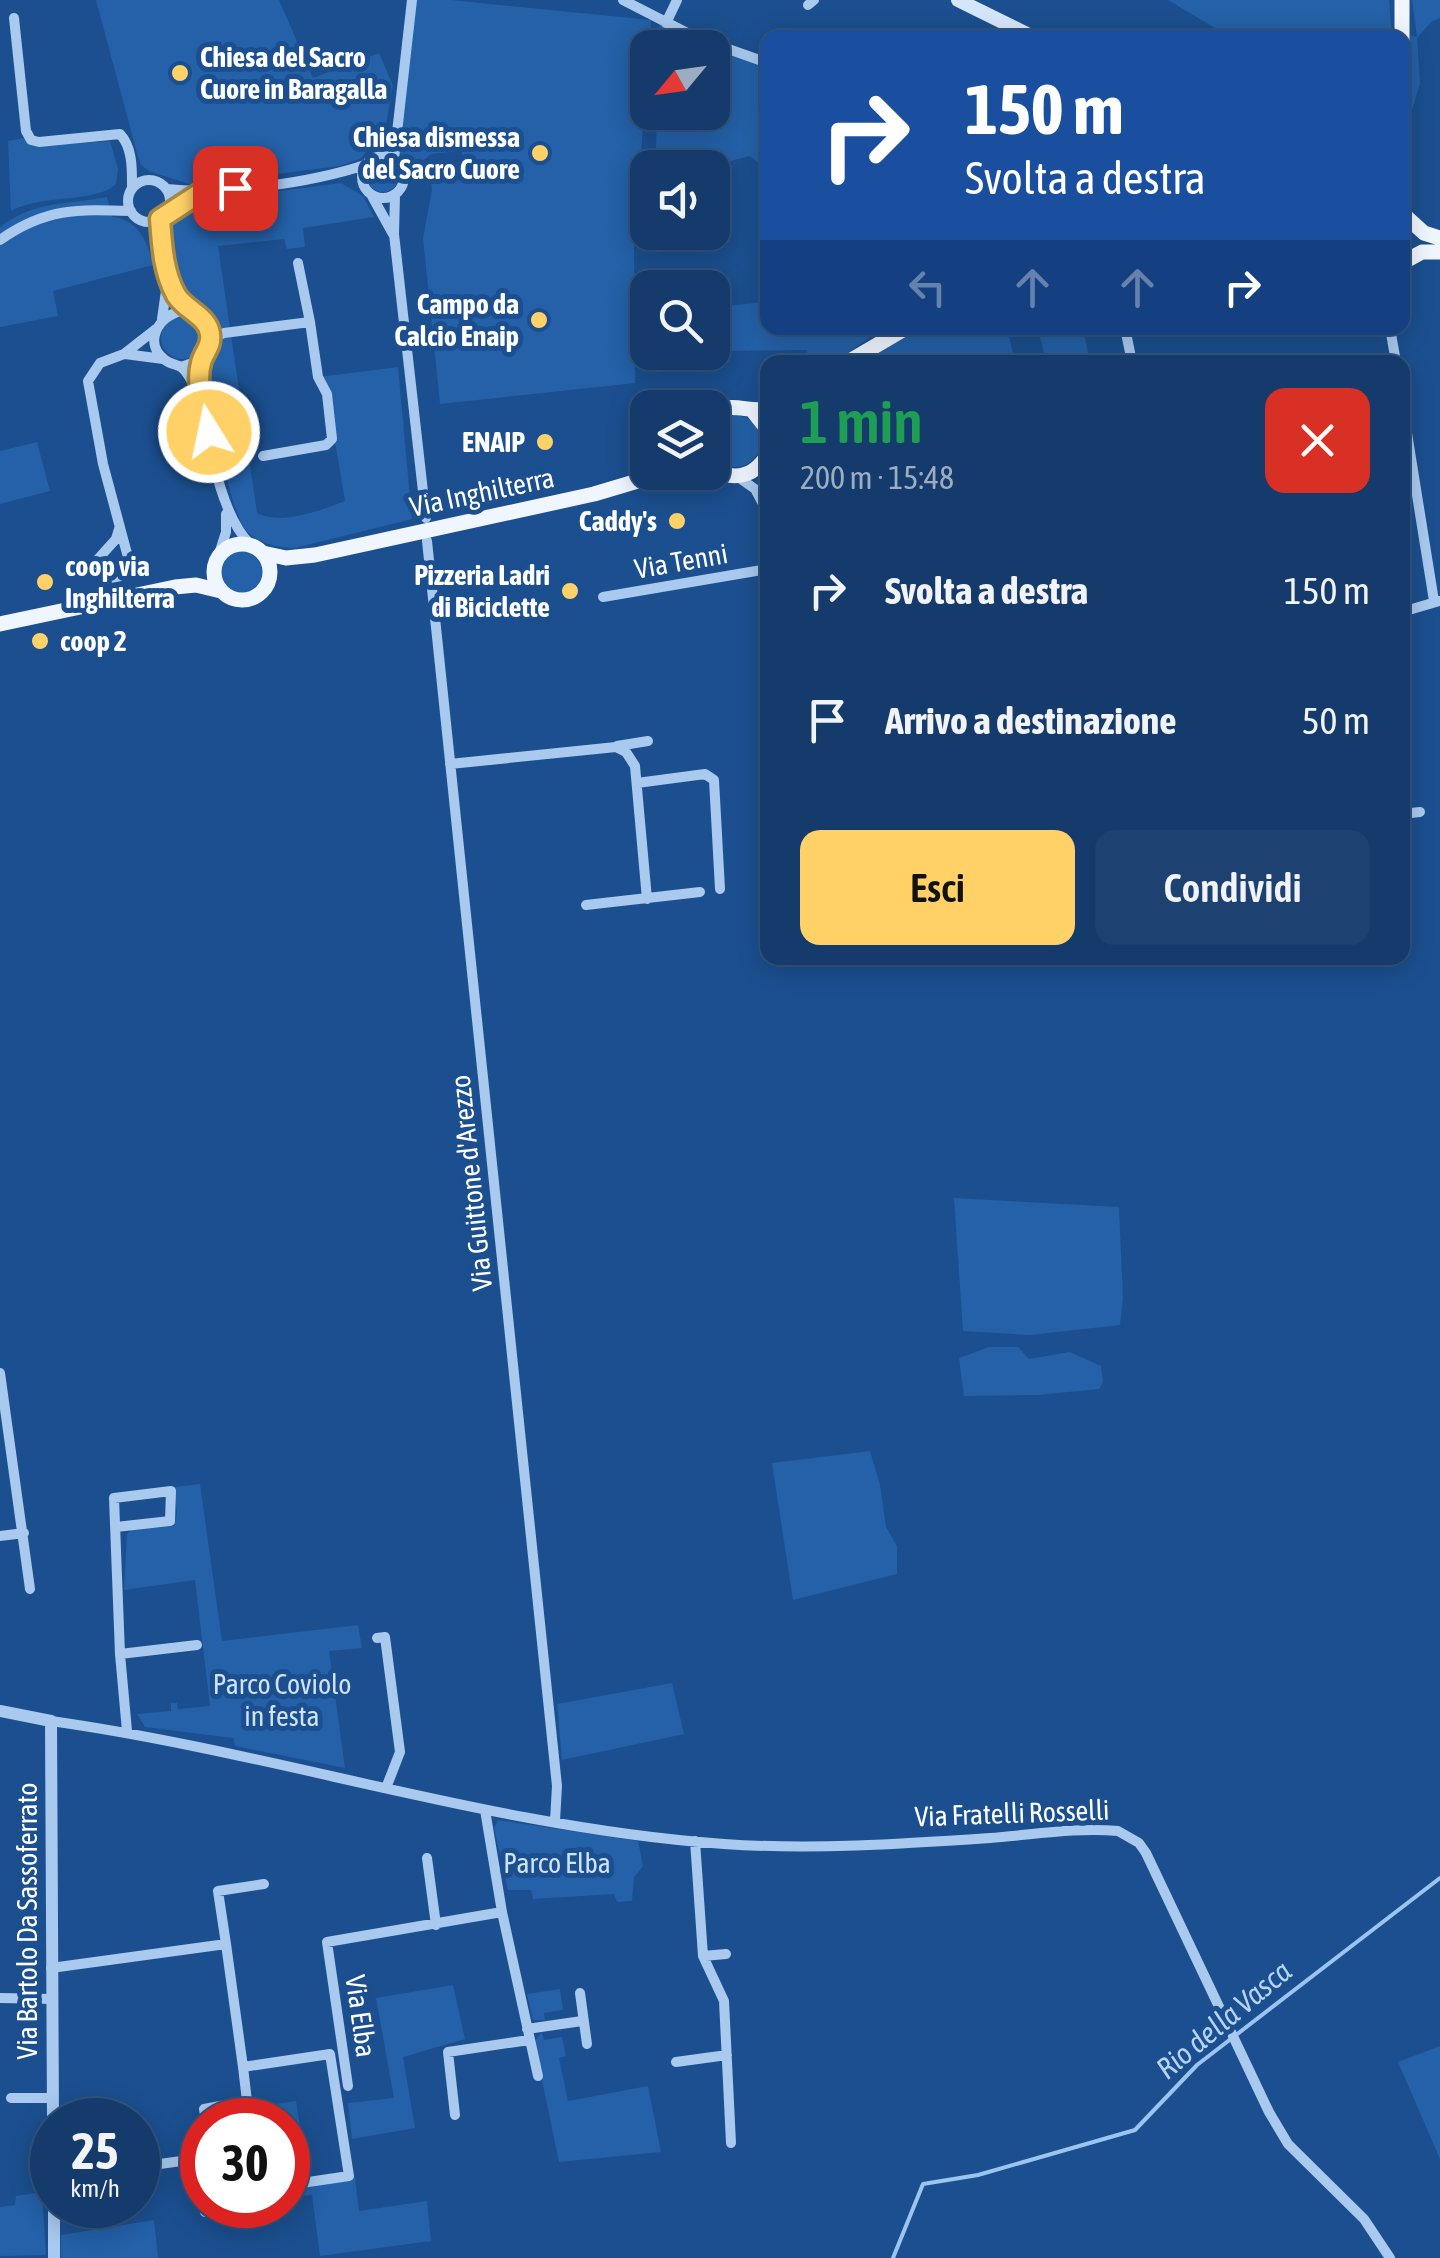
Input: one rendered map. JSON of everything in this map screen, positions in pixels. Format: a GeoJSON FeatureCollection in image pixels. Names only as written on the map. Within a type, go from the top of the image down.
{"type":"FeatureCollection","features":[{"type":"Feature","properties":{"kind":"main road"},"geometry":{"type":"LineString","coordinates":[[958,0],[1016,30]]}},
{"type":"Feature","properties":{"kind":"main road"},"geometry":{"type":"LineString","coordinates":[[1402,0],[1403,30]]}},
{"type":"Feature","properties":{"kind":"main road"},"geometry":{"type":"LineString","coordinates":[[1410,220],[1440,238]]}},
{"type":"Feature","properties":{"kind":"main road"},"geometry":{"type":"LineString","coordinates":[[1410,255],[1418,240],[1416,226]]}},
{"type":"Feature","properties":{"kind":"main road"},"geometry":{"type":"LineString","coordinates":[[1410,259],[1440,252]]}},
{"type":"Feature","properties":{"kind":"main road"},"geometry":{"type":"LineString","coordinates":[[860,355],[894,335]]}},
{"type":"Feature","properties":{"kind":"main road"},"geometry":{"type":"LineString","coordinates":[[730,408],[760,410]]}},
{"type":"Feature","properties":{"kind":"main road"},"geometry":{"type":"LineString","coordinates":[[730,476],[760,466]]}},
{"type":"Feature","properties":{"kind":"main road","name":"Via Inghilterra"},"geometry":{"type":"LineString","coordinates":[[175,587],[196,576],[233,544],[286,558],[315,555],[630,483]]}},
{"type":"Feature","properties":{"kind":"main road"},"geometry":{"type":"LineString","coordinates":[[256,548],[270,569],[270,578]]}},
{"type":"Feature","properties":{"kind":"main road","name":"Via Inghilterra"},"geometry":{"type":"LineString","coordinates":[[0,624],[175,587],[196,585],[234,599],[249,600],[262,592],[270,578],[315,555]]}},
{"type":"Feature","properties":{"kind":"main road"},"geometry":{"type":"LineString","coordinates":[[217,557],[214,577],[221,592]]}},
{"type":"Feature","properties":{"kind":"street"},"geometry":{"type":"LineString","coordinates":[[389,157],[396,131],[412,0]]}},
{"type":"Feature","properties":{"kind":"street"},"geometry":{"type":"LineString","coordinates":[[623,0],[701,40],[760,60]]}},
{"type":"Feature","properties":{"kind":"street"},"geometry":{"type":"LineString","coordinates":[[666,23],[678,0]]}},
{"type":"Feature","properties":{"kind":"street"},"geometry":{"type":"LineString","coordinates":[[14,18],[26,131],[31,140],[120,134],[131,160],[131,211]]}},
{"type":"Feature","properties":{"kind":"street"},"geometry":{"type":"LineString","coordinates":[[167,189],[200,193],[336,175],[365,166],[373,158],[389,157],[402,167],[404,178],[395,194],[394,234],[426,518]]}},
{"type":"Feature","properties":{"kind":"street"},"geometry":{"type":"LineString","coordinates":[[131,160],[147,180],[160,182],[167,189],[170,200],[164,215],[162,252]]}},
{"type":"Feature","properties":{"kind":"street"},"geometry":{"type":"LineString","coordinates":[[362,181],[365,166]]}},
{"type":"Feature","properties":{"kind":"street"},"geometry":{"type":"LineString","coordinates":[[336,175],[362,181],[394,234]]}},
{"type":"Feature","properties":{"kind":"street"},"geometry":{"type":"LineString","coordinates":[[98,210],[147,180]]}},
{"type":"Feature","properties":{"kind":"street"},"geometry":{"type":"LineString","coordinates":[[145,221],[164,215],[200,193]]}},
{"type":"Feature","properties":{"kind":"street"},"geometry":{"type":"LineString","coordinates":[[372,195],[384,198],[395,194]]}},
{"type":"Feature","properties":{"kind":"street"},"geometry":{"type":"LineString","coordinates":[[0,240],[31,219],[98,210],[131,211],[145,221],[162,252],[168,277],[188,311],[203,320],[210,333],[201,360],[202,403],[226,508],[237,531],[256,548]]}},
{"type":"Feature","properties":{"kind":"street"},"geometry":{"type":"LineString","coordinates":[[263,456],[326,445],[332,439],[327,394],[318,377],[298,262]]}},
{"type":"Feature","properties":{"kind":"street"},"geometry":{"type":"LineString","coordinates":[[164,359],[155,346],[168,277]]}},
{"type":"Feature","properties":{"kind":"street"},"geometry":{"type":"LineString","coordinates":[[119,529],[116,539],[98,559],[100,570],[110,578],[121,576],[128,566],[88,380],[100,363],[124,354],[174,312],[188,311]]}},
{"type":"Feature","properties":{"kind":"street"},"geometry":{"type":"LineString","coordinates":[[210,333],[310,322]]}},
{"type":"Feature","properties":{"kind":"street"},"geometry":{"type":"LineString","coordinates":[[124,354],[164,359],[181,367],[202,403]]}},
{"type":"Feature","properties":{"kind":"street"},"geometry":{"type":"LineString","coordinates":[[181,367],[201,360]]}},
{"type":"Feature","properties":{"kind":"street"},"geometry":{"type":"LineString","coordinates":[[1410,447],[1437,601],[1410,609]]}},
{"type":"Feature","properties":{"kind":"street"},"geometry":{"type":"LineString","coordinates":[[738,476],[754,488],[760,500]]}},
{"type":"Feature","properties":{"kind":"street"},"geometry":{"type":"LineString","coordinates":[[217,557],[226,532],[226,508]]}},
{"type":"Feature","properties":{"kind":"street","name":"Via Guittone d'Arezzo"},"geometry":{"type":"LineString","coordinates":[[427,541],[555,1770],[555,1821]]}},
{"type":"Feature","properties":{"kind":"street","name":"Via Tenni"},"geometry":{"type":"LineString","coordinates":[[603,597],[760,570]]}},
{"type":"Feature","properties":{"kind":"street"},"geometry":{"type":"LineString","coordinates":[[450,764],[648,741]]}},
{"type":"Feature","properties":{"kind":"street"},"geometry":{"type":"LineString","coordinates":[[616,747],[626,752],[635,766],[647,899]]}},
{"type":"Feature","properties":{"kind":"street"},"geometry":{"type":"LineString","coordinates":[[636,783],[705,774],[714,780],[720,890]]}},
{"type":"Feature","properties":{"kind":"street"},"geometry":{"type":"LineString","coordinates":[[1410,813],[1420,812]]}},
{"type":"Feature","properties":{"kind":"street"},"geometry":{"type":"LineString","coordinates":[[586,905],[700,892]]}},
{"type":"Feature","properties":{"kind":"street"},"geometry":{"type":"LineString","coordinates":[[0,1373],[30,1589]]}},
{"type":"Feature","properties":{"kind":"street"},"geometry":{"type":"LineString","coordinates":[[116,1527],[170,1521],[171,1491],[114,1498],[127,1731]]}},
{"type":"Feature","properties":{"kind":"street"},"geometry":{"type":"LineString","coordinates":[[0,1536],[24,1533]]}},
{"type":"Feature","properties":{"kind":"street"},"geometry":{"type":"LineString","coordinates":[[377,1638],[386,1637],[400,1752],[386,1788]]}},
{"type":"Feature","properties":{"kind":"street"},"geometry":{"type":"LineString","coordinates":[[120,1654],[198,1645]]}},
{"type":"Feature","properties":{"kind":"street","name":"Via Fratelli Rosselli"},"geometry":{"type":"LineString","coordinates":[[0,1710],[127,1731],[485,1810],[694,1841],[831,1845],[1118,1831],[1146,1852],[1230,2032],[1288,2144],[1364,2218],[1390,2258]]}},
{"type":"Feature","properties":{"kind":"street","name":"Via Bartolo Da Sassoferrato"},"geometry":{"type":"LineString","coordinates":[[51,1721],[53,2098]]}},
{"type":"Feature","properties":{"kind":"street"},"geometry":{"type":"LineString","coordinates":[[485,1810],[502,1912],[538,2076]]}},
{"type":"Feature","properties":{"kind":"street"},"geometry":{"type":"LineString","coordinates":[[694,1841],[703,1956],[724,2000],[731,2143]]}},
{"type":"Feature","properties":{"kind":"street"},"geometry":{"type":"LineString","coordinates":[[427,1858],[436,1925]]}},
{"type":"Feature","properties":{"kind":"street"},"geometry":{"type":"LineString","coordinates":[[246,2098],[218,1891],[264,1884]]}},
{"type":"Feature","properties":{"kind":"street","name":"Via Elba"},"geometry":{"type":"LineString","coordinates":[[348,2086],[328,1942],[502,1912]]}},
{"type":"Feature","properties":{"kind":"street"},"geometry":{"type":"LineString","coordinates":[[51,1968],[226,1944]]}},
{"type":"Feature","properties":{"kind":"street"},"geometry":{"type":"LineString","coordinates":[[703,1956],[726,1954]]}},
{"type":"Feature","properties":{"kind":"street"},"geometry":{"type":"LineString","coordinates":[[580,1994],[586,2044]]}},
{"type":"Feature","properties":{"kind":"street"},"geometry":{"type":"LineString","coordinates":[[0,1998],[52,1998]]}},
{"type":"Feature","properties":{"kind":"street"},"geometry":{"type":"LineString","coordinates":[[455,2115],[448,2052],[582,2020]]}},
{"type":"Feature","properties":{"kind":"street"},"geometry":{"type":"LineString","coordinates":[[243,2067],[330,2054],[348,2176],[310,2182]]}},
{"type":"Feature","properties":{"kind":"street"},"geometry":{"type":"LineString","coordinates":[[676,2062],[727,2055]]}},
{"type":"Feature","properties":{"kind":"street"},"geometry":{"type":"LineString","coordinates":[[11,2098],[30,2098]]}},
{"type":"Feature","properties":{"kind":"street"},"geometry":{"type":"LineString","coordinates":[[54,2228],[54,2258]]}},
{"type":"Feature","properties":{"kind":"green space"},"geometry":{"type":"Polygon","coordinates":[[[96,0],[279,0],[313,78],[379,53],[393,86],[385,130],[360,159],[339,166],[192,185],[149,171],[138,157],[96,0]]]}},
{"type":"Feature","properties":{"kind":"green space"},"geometry":{"type":"Polygon","coordinates":[[[413,0],[451,0],[651,20],[650,30],[630,30],[630,130],[643,130],[641,150],[630,150],[630,250],[634,250],[634,270],[630,270],[630,370],[635,370],[635,383],[440,404],[423,238],[432,190],[430,175],[466,167],[461,151],[431,154],[411,170],[399,152],[413,0]]]}},
{"type":"Feature","properties":{"kind":"green space"},"geometry":{"type":"Polygon","coordinates":[[[1168,0],[1389,0],[1391,30],[1218,30],[1168,0]]]}},
{"type":"Feature","properties":{"kind":"green space"},"geometry":{"type":"Polygon","coordinates":[[[1412,0],[1440,0],[1440,18],[1417,38],[1420,83],[1410,117],[1410,35],[1417,37],[1412,0]]]}},
{"type":"Feature","properties":{"kind":"green space"},"geometry":{"type":"Polygon","coordinates":[[[660,20],[685,30],[659,30],[660,20]]]}},
{"type":"Feature","properties":{"kind":"green space"},"geometry":{"type":"Polygon","coordinates":[[[730,48],[760,60],[760,164],[750,156],[730,162],[730,150],[656,148],[657,130],[730,130],[730,48]]]}},
{"type":"Feature","properties":{"kind":"green space"},"geometry":{"type":"Polygon","coordinates":[[[23,138],[34,146],[110,141],[118,169],[116,184],[96,194],[38,202],[11,211],[8,141],[23,138]]]}},
{"type":"Feature","properties":{"kind":"green space"},"geometry":{"type":"Polygon","coordinates":[[[383,160],[394,165],[399,176],[394,187],[383,192],[372,187],[367,176],[372,165],[383,160]]]}},
{"type":"Feature","properties":{"kind":"green space"},"geometry":{"type":"Polygon","coordinates":[[[341,183],[363,196],[374,217],[303,228],[305,247],[287,249],[284,239],[218,246],[257,513],[289,517],[345,501],[327,394],[318,377],[398,367],[412,519],[295,548],[281,547],[250,534],[239,518],[206,383],[220,346],[218,331],[180,285],[172,259],[170,224],[177,214],[202,201],[341,183]]]}},
{"type":"Feature","properties":{"kind":"green space"},"geometry":{"type":"Polygon","coordinates":[[[107,197],[112,217],[129,222],[140,233],[153,265],[53,291],[58,316],[0,327],[0,227],[39,208],[107,197]]]}},
{"type":"Feature","properties":{"kind":"green space"},"geometry":{"type":"Polygon","coordinates":[[[760,303],[760,335],[873,335],[845,355],[808,355],[807,350],[730,351],[730,305],[760,303]]]}},
{"type":"Feature","properties":{"kind":"green space"},"geometry":{"type":"Polygon","coordinates":[[[182,317],[197,323],[203,338],[197,353],[182,359],[167,353],[161,338],[167,323],[182,317]]]}},
{"type":"Feature","properties":{"kind":"green space"},"geometry":{"type":"Polygon","coordinates":[[[906,335],[1009,335],[1013,355],[871,355],[906,335]]]}},
{"type":"Feature","properties":{"kind":"green space"},"geometry":{"type":"Polygon","coordinates":[[[1084,335],[1089,355],[1044,355],[1040,337],[1084,335]]]}},
{"type":"Feature","properties":{"kind":"green space"},"geometry":{"type":"Polygon","coordinates":[[[730,416],[745,417],[759,431],[759,451],[745,465],[730,466],[730,416]]]}},
{"type":"Feature","properties":{"kind":"green space"},"geometry":{"type":"Polygon","coordinates":[[[37,442],[50,491],[0,504],[0,451],[37,442]]]}},
{"type":"Feature","properties":{"kind":"green space"},"geometry":{"type":"Polygon","coordinates":[[[241,551],[256,557],[262,572],[256,587],[241,593],[226,587],[220,572],[226,557],[241,551]]]}},
{"type":"Feature","properties":{"kind":"green space"},"geometry":{"type":"Polygon","coordinates":[[[954,1198],[1119,1207],[1123,1298],[1120,1325],[1030,1335],[963,1331],[954,1198]]]}},
{"type":"Feature","properties":{"kind":"green space"},"geometry":{"type":"Polygon","coordinates":[[[989,1347],[1018,1347],[1029,1359],[1070,1352],[1101,1366],[1103,1382],[1099,1389],[964,1396],[959,1358],[989,1347]]]}},
{"type":"Feature","properties":{"kind":"green space"},"geometry":{"type":"Polygon","coordinates":[[[870,1451],[886,1527],[897,1546],[897,1574],[793,1600],[772,1463],[870,1451]]]}},
{"type":"Feature","properties":{"kind":"green space","name":"Parco Coviolo in festa"},"geometry":{"type":"Polygon","coordinates":[[[200,1484],[222,1641],[358,1625],[362,1648],[329,1651],[345,1768],[235,1746],[233,1738],[145,1727],[137,1714],[171,1711],[171,1703],[177,1703],[178,1709],[210,1706],[195,1580],[124,1590],[127,1534],[131,1530],[174,1526],[174,1487],[200,1484]]]}},
{"type":"Feature","properties":{"kind":"green space"},"geometry":{"type":"Polygon","coordinates":[[[672,1683],[684,1734],[562,1760],[557,1704],[672,1683]]]}},
{"type":"Feature","properties":{"kind":"green space","name":"Parco Elba"},"geometry":{"type":"Polygon","coordinates":[[[498,1820],[638,1841],[643,1866],[634,1877],[632,1901],[617,1902],[614,1894],[533,1899],[531,1890],[508,1890],[494,1828],[498,1820]]]}},
{"type":"Feature","properties":{"kind":"green space"},"geometry":{"type":"Polygon","coordinates":[[[453,1985],[465,2039],[403,2057],[415,2128],[352,2139],[348,2103],[394,2098],[376,1998],[453,1985]]]}},
{"type":"Feature","properties":{"kind":"green space"},"geometry":{"type":"Polygon","coordinates":[[[560,1989],[563,2010],[544,2013],[545,2020],[533,2020],[527,1994],[560,1989]]]}},
{"type":"Feature","properties":{"kind":"green space"},"geometry":{"type":"Polygon","coordinates":[[[542,2032],[544,2040],[562,2037],[566,2056],[559,2058],[568,2101],[648,2086],[661,2152],[559,2162],[534,2042],[542,2032]]]}},
{"type":"Feature","properties":{"kind":"green space"},"geometry":{"type":"Polygon","coordinates":[[[1440,2046],[1440,2159],[1398,2062],[1440,2046]]]}},
{"type":"Feature","properties":{"kind":"green space"},"geometry":{"type":"Polygon","coordinates":[[[355,2177],[359,2211],[427,2201],[431,2241],[320,2256],[310,2182],[355,2177]]]}},
{"type":"Feature","properties":{"kind":"green space"},"geometry":{"type":"Polygon","coordinates":[[[30,2194],[30,2228],[44,2228],[46,2255],[0,2256],[0,2207],[15,2205],[16,2196],[30,2194]]]}},
{"type":"Feature","properties":{"kind":"green space"},"geometry":{"type":"Polygon","coordinates":[[[104,2228],[155,2228],[158,2258],[61,2258],[61,2235],[104,2228]]]}},
{"type":"Feature","properties":{"kind":"waterway","name":"Rio della Vasca"},"geometry":{"type":"LineString","coordinates":[[893,2258],[923,2184],[978,2175],[1135,2130],[1197,2065],[1440,1878]]}},
{"type":"Feature","properties":{"kind":"place","name":"Chiesa del Sacro Cuore in Baragalla"},"geometry":{"type":"Point","coordinates":[180,73]}},
{"type":"Feature","properties":{"kind":"place","name":"Chiesa dismessa del Sacro Cuore"},"geometry":{"type":"Point","coordinates":[540,153]}},
{"type":"Feature","properties":{"kind":"place","name":"Campo da Calcio Enaip"},"geometry":{"type":"Point","coordinates":[539,320]}},
{"type":"Feature","properties":{"kind":"place","name":"ENAIP"},"geometry":{"type":"Point","coordinates":[545,442]}},
{"type":"Feature","properties":{"kind":"place","name":"Caddy's"},"geometry":{"type":"Point","coordinates":[677,521]}},
{"type":"Feature","properties":{"kind":"place","name":"coop via Inghilterra"},"geometry":{"type":"Point","coordinates":[45,582]}},
{"type":"Feature","properties":{"kind":"place","name":"Pizzeria Ladri di Biciclette"},"geometry":{"type":"Point","coordinates":[570,591]}},
{"type":"Feature","properties":{"kind":"place","name":"coop 2"},"geometry":{"type":"Point","coordinates":[40,641]}},
{"type":"Feature","properties":{"kind":"route"},"geometry":{"type":"LineString","coordinates":[[209,432],[200,380],[201,360],[210,347],[210,333],[203,320],[188,311],[177,297],[168,277],[160,219],[200,193],[235,188]]}}]}
